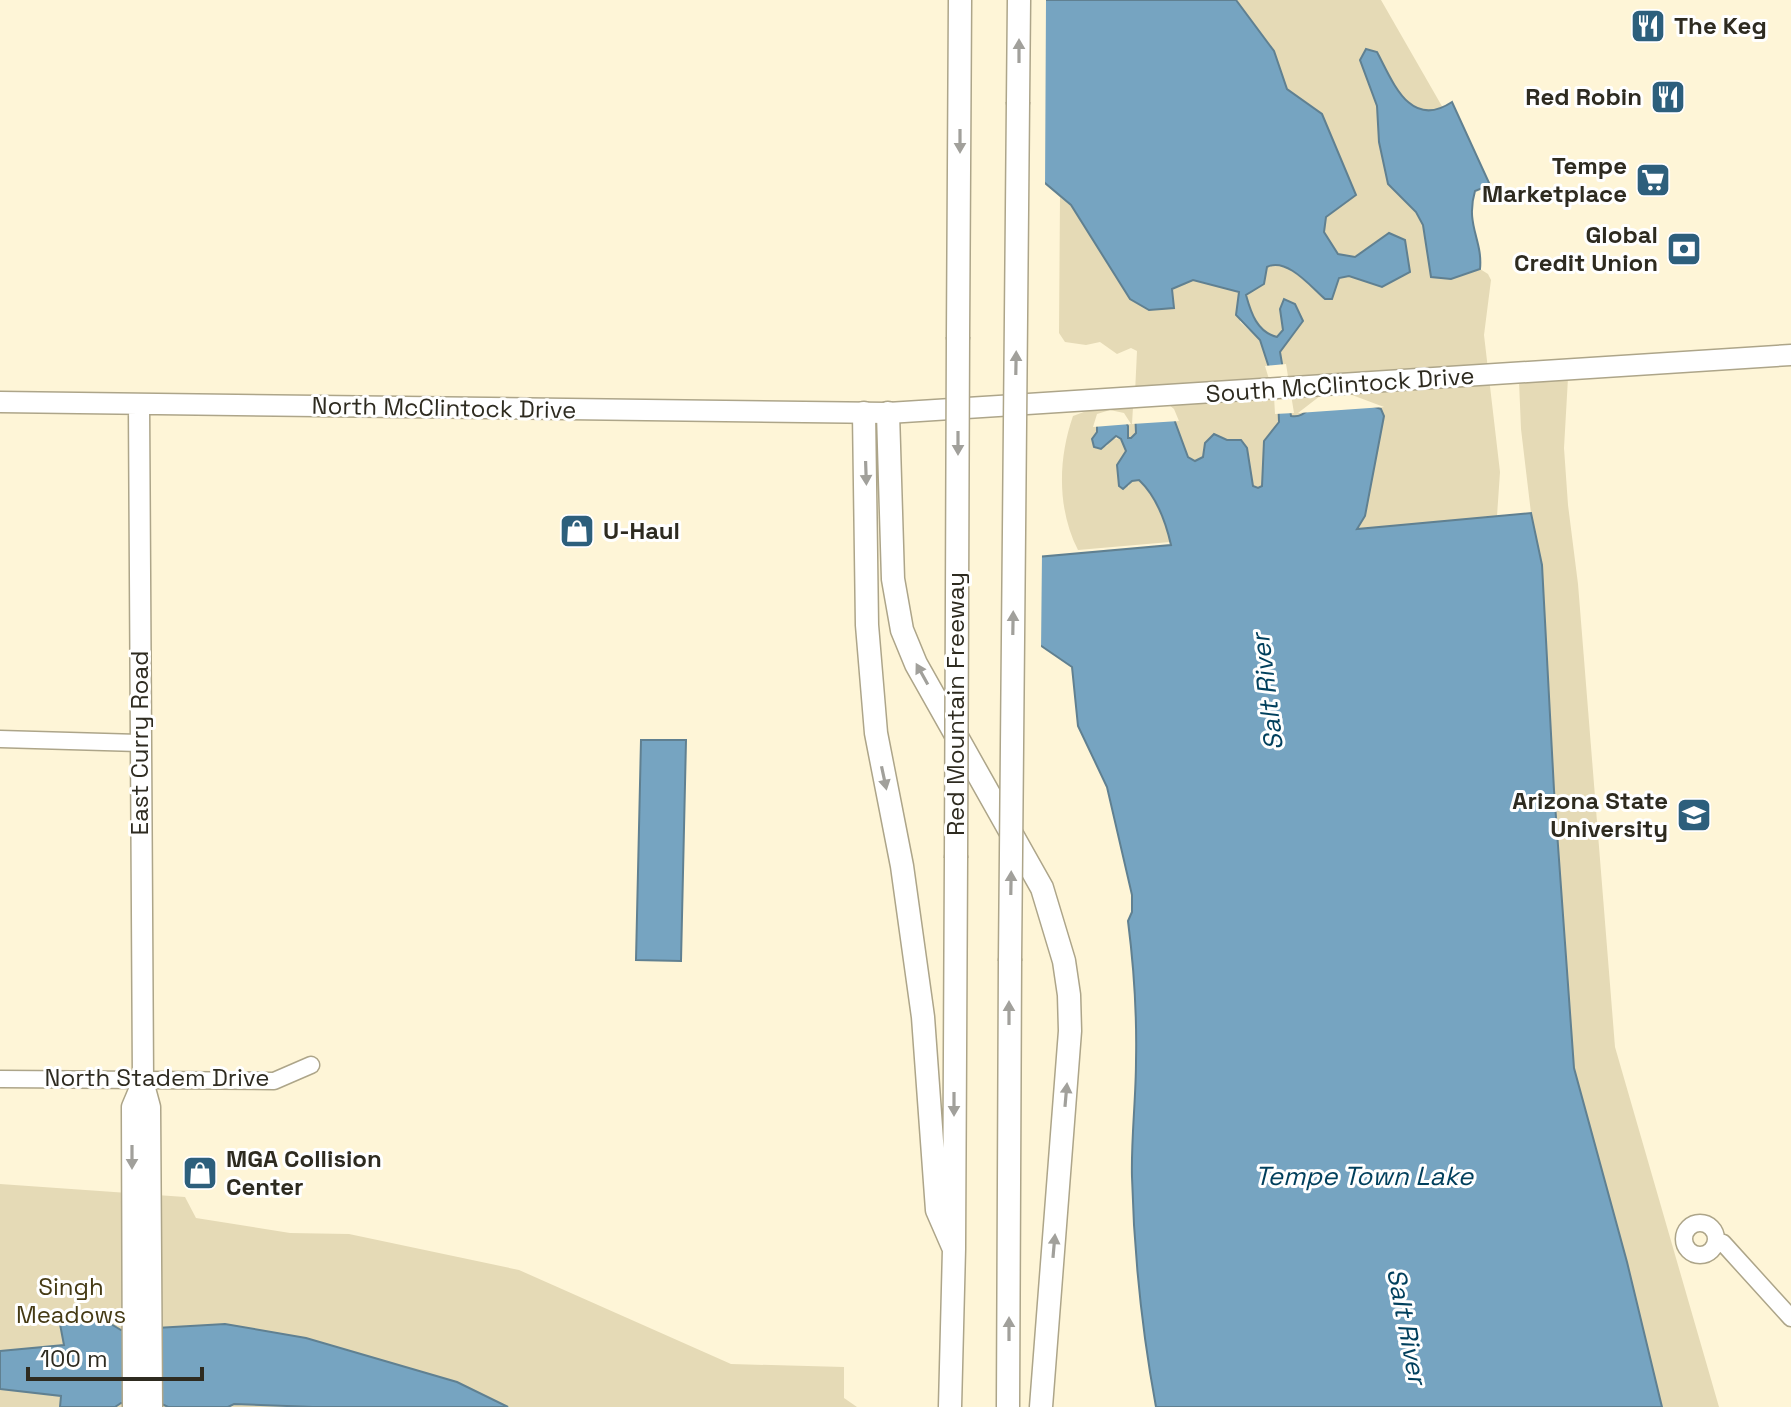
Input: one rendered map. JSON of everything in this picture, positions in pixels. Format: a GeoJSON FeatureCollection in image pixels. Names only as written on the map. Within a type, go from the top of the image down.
{"type":"FeatureCollection","features":[{"type":"Feature","properties":{"kind":"highway","name":"Red Mountain Freeway"},"geometry":{"type":"LineString","coordinates":[[950,1407],[954,1249],[960,0]]}},
{"type":"Feature","properties":{"kind":"highway"},"geometry":{"type":"LineString","coordinates":[[1008,1407],[1019,0]]}},
{"type":"Feature","properties":{"kind":"highway"},"geometry":{"type":"LineString","coordinates":[[864,413],[867,625],[876,733],[902,866],[923,1017],[937,1210],[954,1249]]}},
{"type":"Feature","properties":{"kind":"highway"},"geometry":{"type":"LineString","coordinates":[[888,413],[893,579],[902,630],[916,664],[1042,888],[1057,929],[1069,995],[1069,1054],[1041,1407]]}},
{"type":"Feature","properties":{"kind":"main road","name":"South McClintock Drive"},"geometry":{"type":"LineString","coordinates":[[888,413],[1791,355]]}},
{"type":"Feature","properties":{"kind":"main road","name":"North McClintock Drive"},"geometry":{"type":"LineString","coordinates":[[0,402],[888,413]]}},
{"type":"Feature","properties":{"kind":"main road","name":"East Curry Road"},"geometry":{"type":"LineString","coordinates":[[133,1407],[142,1317],[150,1107],[143,1081],[139,405]]}},
{"type":"Feature","properties":{"kind":"main road","name":"East Curry Road"},"geometry":{"type":"LineString","coordinates":[[142,1317],[152,1407]]}},
{"type":"Feature","properties":{"kind":"street"},"geometry":{"type":"LineString","coordinates":[[0,739],[139,743]]}},
{"type":"Feature","properties":{"kind":"street","name":"North Stadem Drive"},"geometry":{"type":"LineString","coordinates":[[0,1079],[274,1081],[311,1065]]}},
{"type":"Feature","properties":{"kind":"street"},"geometry":{"type":"LineString","coordinates":[[1716,1241],[1723,1243],[1791,1318]]}},
{"type":"Feature","properties":{"kind":"green space"},"geometry":{"type":"Polygon","coordinates":[[[1236,0],[1381,0],[1443,108],[1421,111],[1403,100],[1390,78],[1360,60],[1377,107],[1379,142],[1388,184],[1416,212],[1423,225],[1431,276],[1451,279],[1480,269],[1491,280],[1484,335],[1500,472],[1497,516],[1356,529],[1322,400],[1304,415],[1291,416],[1280,352],[1303,320],[1280,309],[1283,330],[1277,337],[1260,326],[1246,295],[1260,273],[1271,264],[1284,266],[1325,299],[1332,299],[1339,278],[1349,276],[1382,287],[1410,271],[1405,240],[1355,257],[1338,255],[1324,232],[1326,217],[1355,196],[1322,115],[1287,89],[1274,51],[1236,0]]]}},
{"type":"Feature","properties":{"kind":"green space"},"geometry":{"type":"Polygon","coordinates":[[[1060,197],[1172,289],[1193,280],[1239,292],[1240,322],[1260,340],[1278,395],[1279,422],[1264,441],[1262,486],[1257,488],[1253,486],[1247,448],[1241,440],[1205,443],[1203,457],[1195,461],[1188,458],[1171,411],[1131,438],[1126,433],[1128,426],[1097,423],[1097,432],[1092,439],[1097,449],[1107,446],[1112,438],[1121,439],[1126,451],[1128,487],[1132,481],[1139,480],[1145,486],[1159,509],[1170,542],[1078,550],[1071,534],[1063,501],[1062,466],[1073,416],[1135,393],[1137,351],[1131,348],[1117,354],[1100,342],[1086,345],[1065,342],[1059,333],[1060,197]]]}},
{"type":"Feature","properties":{"kind":"green space"},"geometry":{"type":"Polygon","coordinates":[[[1568,378],[1564,448],[1568,505],[1578,584],[1615,1047],[1719,1407],[1662,1407],[1627,1262],[1574,1068],[1542,565],[1531,513],[1519,381],[1568,378]]]}},
{"type":"Feature","properties":{"kind":"green space","name":"Singh Meadows"},"geometry":{"type":"Polygon","coordinates":[[[0,1184],[185,1197],[196,1218],[290,1233],[349,1234],[519,1270],[731,1364],[844,1367],[844,1398],[857,1407],[0,1407],[0,1184]]]}},
{"type":"Feature","properties":{"kind":"water","name":"Tempe Town Lake"},"geometry":{"type":"Polygon","coordinates":[[[951,0],[1236,0],[1274,51],[1287,89],[1322,114],[1356,195],[1326,217],[1324,232],[1338,254],[1355,257],[1389,233],[1405,240],[1410,272],[1382,287],[1349,276],[1339,278],[1332,299],[1325,299],[1298,275],[1275,265],[1267,267],[1264,284],[1246,295],[1256,321],[1270,334],[1277,337],[1283,330],[1280,309],[1284,299],[1295,304],[1303,321],[1280,352],[1291,416],[1301,415],[1319,402],[1338,398],[1381,409],[1384,416],[1365,516],[1357,529],[1531,513],[1542,565],[1574,1068],[1627,1262],[1662,1407],[1156,1407],[1143,1321],[1133,1206],[1136,1026],[1128,921],[1132,912],[1132,895],[1107,787],[1078,726],[1072,667],[1037,643],[1037,557],[1171,545],[1160,510],[1145,486],[1139,480],[1132,481],[1123,489],[1119,486],[1117,465],[1126,451],[1121,439],[1116,436],[1101,449],[1094,447],[1092,439],[1097,432],[1097,423],[1122,416],[1128,426],[1128,438],[1131,438],[1136,433],[1135,410],[1171,411],[1188,457],[1195,461],[1203,457],[1205,443],[1214,434],[1227,440],[1241,440],[1247,448],[1253,486],[1258,488],[1262,486],[1264,441],[1279,422],[1278,395],[1260,340],[1236,315],[1239,292],[1193,280],[1172,289],[1174,308],[1149,310],[1130,299],[1071,205],[1001,146],[951,0]]]}},
{"type":"Feature","properties":{"kind":"water"},"geometry":{"type":"Polygon","coordinates":[[[1366,49],[1377,52],[1397,88],[1414,106],[1425,110],[1437,109],[1452,102],[1490,185],[1475,191],[1472,203],[1480,269],[1451,279],[1431,277],[1423,225],[1416,212],[1388,184],[1379,142],[1377,106],[1360,60],[1366,49]]]}},
{"type":"Feature","properties":{"kind":"water"},"geometry":{"type":"Polygon","coordinates":[[[641,740],[686,740],[681,961],[636,960],[641,740]]]}},
{"type":"Feature","properties":{"kind":"water"},"geometry":{"type":"Polygon","coordinates":[[[101,1318],[121,1330],[225,1324],[306,1338],[457,1382],[508,1407],[234,1404],[228,1407],[168,1407],[162,1404],[121,1403],[115,1407],[60,1407],[61,1396],[0,1389],[0,1351],[64,1345],[60,1324],[101,1318]]]}},
{"type":"Feature","properties":{"kind":"pier"},"geometry":{"type":"Polygon","coordinates":[[[946,0],[1046,0],[1045,190],[997,148],[946,0]]]}},
{"type":"Feature","properties":{"kind":"pier"},"geometry":{"type":"Polygon","coordinates":[[[1286,364],[1294,413],[1275,414],[1274,396],[1265,366],[1286,364]]]}},
{"type":"Feature","properties":{"kind":"pier"},"geometry":{"type":"Polygon","coordinates":[[[1352,395],[1384,407],[1298,413],[1320,396],[1352,395]]]}},
{"type":"Feature","properties":{"kind":"pier"},"geometry":{"type":"Polygon","coordinates":[[[1163,400],[1174,409],[1179,421],[1132,424],[1133,407],[1163,400]]]}},
{"type":"Feature","properties":{"kind":"pier"},"geometry":{"type":"Polygon","coordinates":[[[1110,410],[1124,413],[1131,424],[1093,427],[1097,414],[1110,410]]]}},
{"type":"Feature","properties":{"kind":"pier"},"geometry":{"type":"Polygon","coordinates":[[[1042,553],[1041,651],[1033,644],[1033,557],[1042,553]]]}},
{"type":"Feature","properties":{"kind":"place","name":"The Keg"},"geometry":{"type":"Point","coordinates":[1648,26]}},
{"type":"Feature","properties":{"kind":"place","name":"Red Robin"},"geometry":{"type":"Point","coordinates":[1668,97]}},
{"type":"Feature","properties":{"kind":"place","name":"Tempe Marketplace"},"geometry":{"type":"Point","coordinates":[1653,180]}},
{"type":"Feature","properties":{"kind":"place","name":"Global Credit Union"},"geometry":{"type":"Point","coordinates":[1684,249]}},
{"type":"Feature","properties":{"kind":"place","name":"U-Haul"},"geometry":{"type":"Point","coordinates":[577,531]}},
{"type":"Feature","properties":{"kind":"place","name":"Arizona State University"},"geometry":{"type":"Point","coordinates":[1694,815]}},
{"type":"Feature","properties":{"kind":"place","name":"MGA Collision Center"},"geometry":{"type":"Point","coordinates":[200,1173]}},
{"type":"Feature","properties":{"kind":"water label","name":"Salt River"},"geometry":{"type":"Point","coordinates":[1267,692]}},
{"type":"Feature","properties":{"kind":"water label","name":"Salt River"},"geometry":{"type":"Point","coordinates":[1407,1326]}}]}
